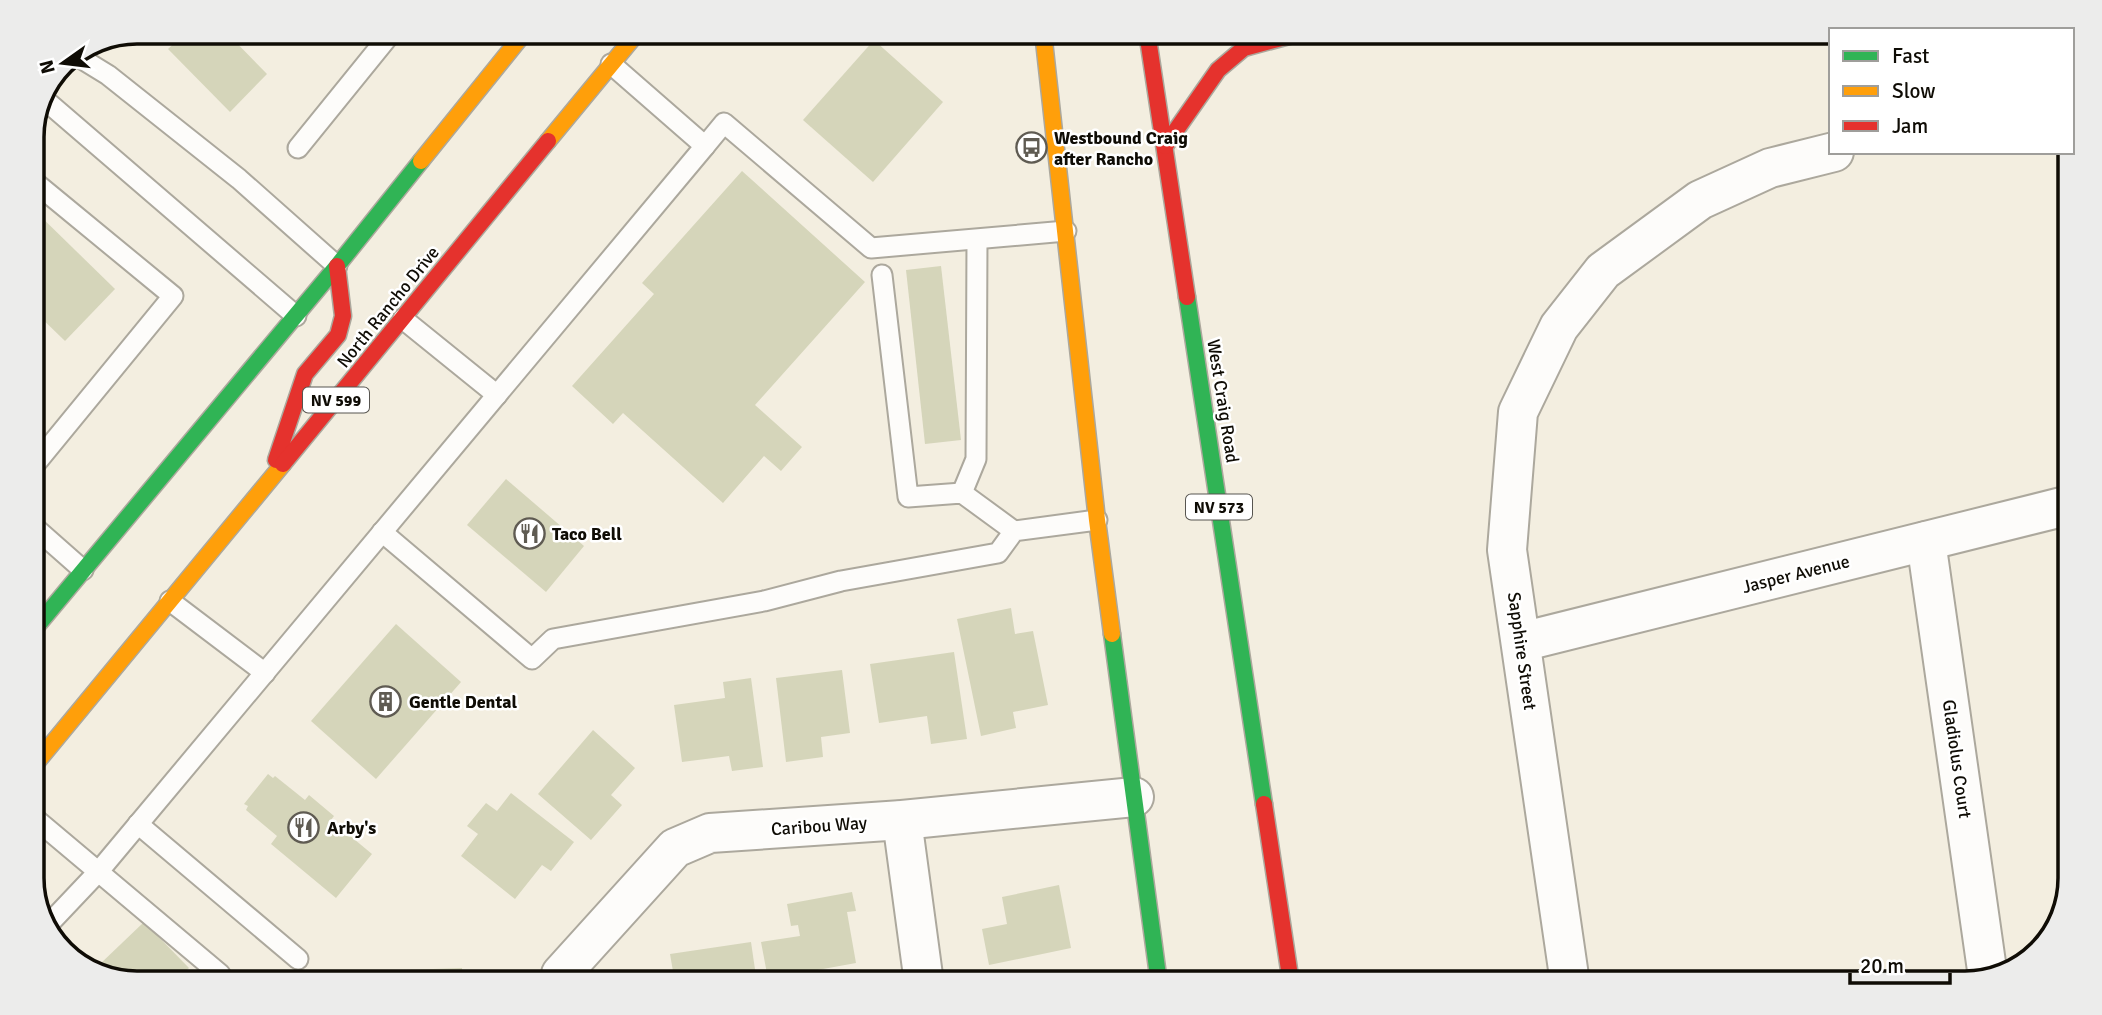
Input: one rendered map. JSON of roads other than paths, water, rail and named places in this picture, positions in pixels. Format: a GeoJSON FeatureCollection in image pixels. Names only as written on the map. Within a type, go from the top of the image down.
{"type":"FeatureCollection","features":[{"type":"Feature","properties":{"kind":"main road"},"geometry":{"type":"LineString","coordinates":[[44,617],[296,316],[515,44]]}},
{"type":"Feature","properties":{"kind":"main road","name":"North Rancho Drive"},"geometry":{"type":"LineString","coordinates":[[44,753],[628,44]]}},
{"type":"Feature","properties":{"kind":"main road"},"geometry":{"type":"LineString","coordinates":[[1044,44],[1097,520],[1157,971]]}},
{"type":"Feature","properties":{"kind":"main road","name":"West Craig Road"},"geometry":{"type":"LineString","coordinates":[[1149,44],[1289,971]]}},
{"type":"Feature","properties":{"kind":"main road"},"geometry":{"type":"LineString","coordinates":[[1165,146],[1218,70],[1244,48],[1259,44]]}},
{"type":"Feature","properties":{"kind":"main road"},"geometry":{"type":"LineString","coordinates":[[268,482],[305,374],[338,335],[343,316],[337,266]]}},
{"type":"Feature","properties":{"kind":"street","name":"Sapphire Street"},"geometry":{"type":"LineString","coordinates":[[1568,971],[1507,550],[1518,412],[1559,327],[1603,271],[1700,200],[1770,167],[1829,153]]}},
{"type":"Feature","properties":{"kind":"street","name":"Jasper Avenue"},"geometry":{"type":"LineString","coordinates":[[1521,642],[2058,508]]}},
{"type":"Feature","properties":{"kind":"street","name":"Gladiolus Court"},"geometry":{"type":"LineString","coordinates":[[1926,541],[1987,969]]}},
{"type":"Feature","properties":{"kind":"street","name":"Caribou Way"},"geometry":{"type":"LineString","coordinates":[[564,971],[676,848],[710,833],[902,820],[1134,797]]}},
{"type":"Feature","properties":{"kind":"street"},"geometry":{"type":"LineString","coordinates":[[902,820],[922,971]]}},
{"type":"Feature","properties":{"kind":"lane"},"geometry":{"type":"LineString","coordinates":[[298,148],[382,44]]}},
{"type":"Feature","properties":{"kind":"lane"},"geometry":{"type":"LineString","coordinates":[[84,60],[108,75],[239,179],[337,266]]}},
{"type":"Feature","properties":{"kind":"lane"},"geometry":{"type":"LineString","coordinates":[[611,64],[705,146]]}},
{"type":"Feature","properties":{"kind":"lane"},"geometry":{"type":"LineString","coordinates":[[50,104],[296,316]]}},
{"type":"Feature","properties":{"kind":"lane"},"geometry":{"type":"LineString","coordinates":[[53,920],[99,871],[724,123],[871,248],[977,241],[1066,231]]}},
{"type":"Feature","properties":{"kind":"lane"},"geometry":{"type":"LineString","coordinates":[[44,190],[173,296],[44,453]]}},
{"type":"Feature","properties":{"kind":"lane"},"geometry":{"type":"LineString","coordinates":[[962,493],[976,460],[977,241]]}},
{"type":"Feature","properties":{"kind":"lane"},"geometry":{"type":"LineString","coordinates":[[882,275],[908,497],[962,493],[1014,531],[1097,520]]}},
{"type":"Feature","properties":{"kind":"lane"},"geometry":{"type":"LineString","coordinates":[[403,319],[497,395]]}},
{"type":"Feature","properties":{"kind":"lane"},"geometry":{"type":"LineString","coordinates":[[382,532],[532,659],[553,639],[764,601],[841,581],[998,553],[1014,531]]}},
{"type":"Feature","properties":{"kind":"lane"},"geometry":{"type":"LineString","coordinates":[[44,536],[83,570]]}},
{"type":"Feature","properties":{"kind":"lane"},"geometry":{"type":"LineString","coordinates":[[170,601],[265,673]]}},
{"type":"Feature","properties":{"kind":"lane"},"geometry":{"type":"LineString","coordinates":[[138,824],[298,959]]}},
{"type":"Feature","properties":{"kind":"lane"},"geometry":{"type":"LineString","coordinates":[[44,827],[216,971]]}},
{"type":"Feature","properties":{"kind":"place","name":"Westbound Craig after Rancho"},"geometry":{"type":"Point","coordinates":[1031,148]}},
{"type":"Feature","properties":{"kind":"place","name":"Taco Bell"},"geometry":{"type":"Point","coordinates":[529,534]}},
{"type":"Feature","properties":{"kind":"place","name":"Gentle Dental"},"geometry":{"type":"Point","coordinates":[386,702]}},
{"type":"Feature","properties":{"kind":"place","name":"Arby's"},"geometry":{"type":"Point","coordinates":[304,828]}}]}
